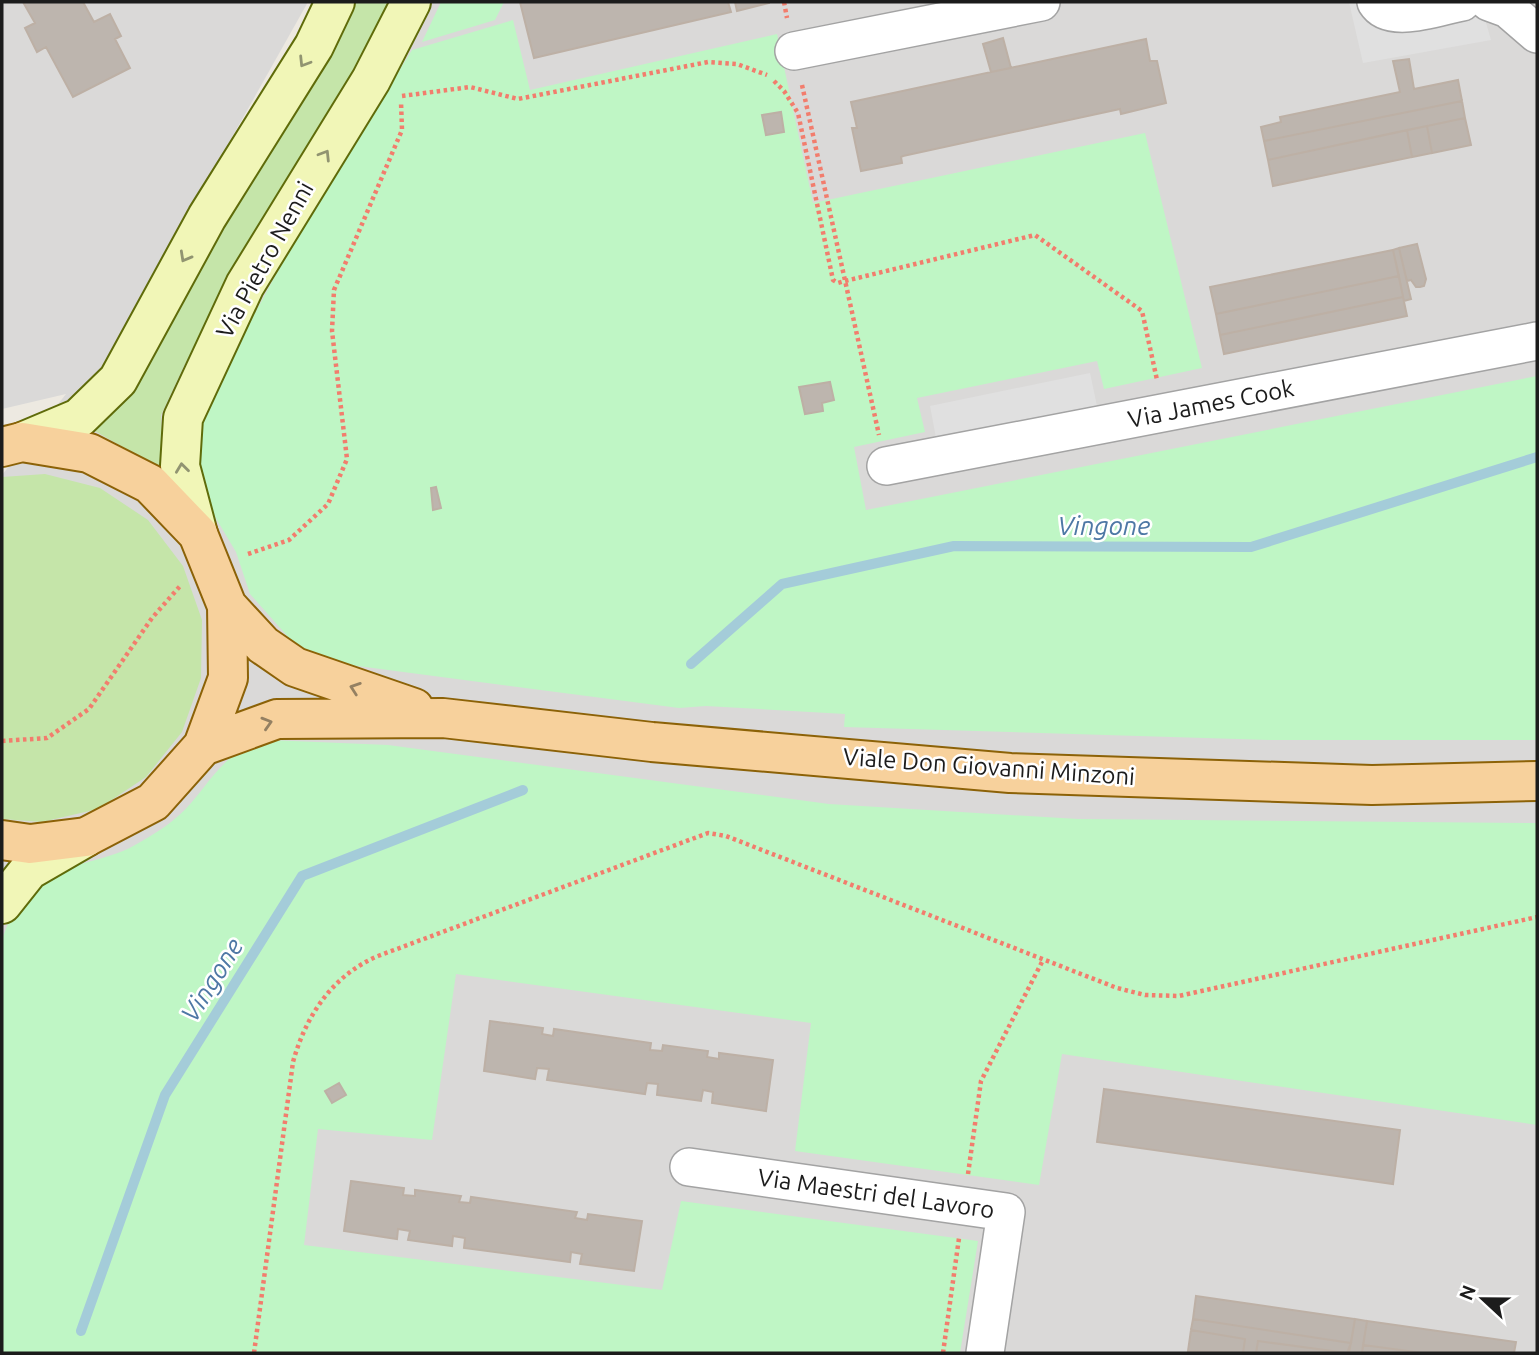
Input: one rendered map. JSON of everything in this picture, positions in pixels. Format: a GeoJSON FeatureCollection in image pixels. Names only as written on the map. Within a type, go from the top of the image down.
{"type":"FeatureCollection","features":[{"type":"Feature","properties":{"kind":"main road"},"geometry":{"type":"LineString","coordinates":[[2,840],[30,844],[86,836],[153,802],[203,746],[228,678],[227,606],[198,534],[150,484],[89,453],[12,444]]}},
{"type":"Feature","properties":{"kind":"main road","name":"Viale Don Giovanni Minzoni"},"geometry":{"type":"LineString","coordinates":[[227,606],[264,645],[295,667],[443,718]]}},
{"type":"Feature","properties":{"kind":"main road","name":"Viale Don Giovanni Minzoni"},"geometry":{"type":"LineString","coordinates":[[203,746],[277,719],[443,718],[652,742],[1010,773],[1372,785],[1537,781]]}},
{"type":"Feature","properties":{"kind":"street"},"geometry":{"type":"LineString","coordinates":[[12,444],[79,418],[118,380],[207,217],[314,46],[335,2]]}},
{"type":"Feature","properties":{"kind":"street","name":"Via Pietro Nenni"},"geometry":{"type":"LineString","coordinates":[[198,534],[180,466],[183,418],[245,285],[371,80],[411,2]]}},
{"type":"Feature","properties":{"kind":"street"},"geometry":{"type":"LineString","coordinates":[[794,51],[1041,2]]}},
{"type":"Feature","properties":{"kind":"street"},"geometry":{"type":"LineString","coordinates":[[1376,2],[1387,12],[1399,15],[1462,2]]}},
{"type":"Feature","properties":{"kind":"street"},"geometry":{"type":"LineString","coordinates":[[1489,2],[1508,9],[1537,34]]}},
{"type":"Feature","properties":{"kind":"street","name":"Via James Cook"},"geometry":{"type":"LineString","coordinates":[[886,466],[1537,341]]}},
{"type":"Feature","properties":{"kind":"street"},"geometry":{"type":"LineString","coordinates":[[2,904],[29,870],[86,836]]}},
{"type":"Feature","properties":{"kind":"street","name":"Via Maestri del Lavoro"},"geometry":{"type":"LineString","coordinates":[[689,1167],[1006,1212],[985,1353]]}},
{"type":"Feature","properties":{"kind":"path"},"geometry":{"type":"LineString","coordinates":[[784,2],[886,466]]}},
{"type":"Feature","properties":{"kind":"path"},"geometry":{"type":"LineString","coordinates":[[248,554],[289,540],[328,504],[347,459],[332,331],[334,290],[402,130],[400,96],[470,88],[518,99],[708,62],[737,64],[764,72],[784,91],[798,113],[833,281],[838,283],[1035,235],[1142,312],[1156,379],[1163,383]]}},
{"type":"Feature","properties":{"kind":"path"},"geometry":{"type":"LineString","coordinates":[[2,741],[47,738],[89,709],[152,618],[187,577]]}},
{"type":"Feature","properties":{"kind":"path"},"geometry":{"type":"LineString","coordinates":[[254,1353],[293,1062],[300,1037],[314,1010],[357,965],[708,833],[726,835],[1043,960],[1117,988],[1145,995],[1179,996],[1537,917]]}},
{"type":"Feature","properties":{"kind":"path"},"geometry":{"type":"LineString","coordinates":[[943,1353],[981,1082],[1043,960]]}},
{"type":"Feature","properties":{"kind":"shaded area"},"geometry":{"type":"Polygon","coordinates":[[[2,2],[308,2],[104,365],[369,2],[1537,2],[1537,1353],[2,1353],[2,475],[66,394],[2,409],[2,2]]]}},
{"type":"Feature","properties":{"kind":"shaded area"},"geometry":{"type":"Polygon","coordinates":[[[1349,2],[1480,2],[1491,40],[1363,63],[1349,2]]]}},
{"type":"Feature","properties":{"kind":"shaded area"},"geometry":{"type":"Polygon","coordinates":[[[1090,373],[1097,406],[936,438],[930,406],[1090,373]]]}},
{"type":"Feature","properties":{"kind":"green space"},"geometry":{"type":"Polygon","coordinates":[[[354,2],[394,2],[383,32],[261,225],[184,366],[161,415],[163,470],[93,430],[209,249],[332,45],[354,2]]]}},
{"type":"Feature","properties":{"kind":"green space"},"geometry":{"type":"Polygon","coordinates":[[[441,2],[504,2],[495,20],[422,42],[441,2]]]}},
{"type":"Feature","properties":{"kind":"green space"},"geometry":{"type":"Polygon","coordinates":[[[513,20],[530,90],[777,34],[813,203],[1145,133],[1202,368],[1104,389],[1097,361],[917,398],[925,432],[854,447],[866,510],[1537,376],[1537,740],[1270,740],[844,727],[845,714],[706,706],[679,708],[350,665],[314,655],[290,639],[250,594],[236,552],[211,510],[195,458],[200,428],[210,396],[306,219],[412,50],[513,20]]]}},
{"type":"Feature","properties":{"kind":"green space"},"geometry":{"type":"Polygon","coordinates":[[[45,474],[100,488],[148,520],[183,566],[202,620],[201,678],[182,732],[146,777],[98,809],[42,822],[2,819],[2,477],[45,474]]]}},
{"type":"Feature","properties":{"kind":"green space"},"geometry":{"type":"Polygon","coordinates":[[[269,740],[388,745],[829,804],[1078,819],[1537,823],[1537,1125],[1062,1054],[1039,1185],[795,1151],[811,1023],[456,974],[432,1140],[318,1129],[304,1245],[662,1290],[681,1201],[978,1241],[960,1353],[2,1353],[2,940],[13,912],[31,888],[53,873],[123,851],[150,836],[185,810],[234,755],[269,740]]]}},
{"type":"Feature","properties":{"kind":"building"},"geometry":{"type":"Polygon","coordinates":[[[23,2],[83,2],[94,22],[110,14],[121,36],[115,39],[130,68],[73,97],[46,47],[37,52],[25,28],[35,23],[23,2]]]}},
{"type":"Feature","properties":{"kind":"building"},"geometry":{"type":"Polygon","coordinates":[[[520,2],[728,2],[731,12],[534,58],[520,2]]]}},
{"type":"Feature","properties":{"kind":"building"},"geometry":{"type":"Polygon","coordinates":[[[735,2],[769,2],[769,3],[737,11],[735,2]]]}},
{"type":"Feature","properties":{"kind":"building"},"geometry":{"type":"Polygon","coordinates":[[[1003,38],[1011,68],[991,72],[983,44],[1003,38]]]}},
{"type":"Feature","properties":{"kind":"building"},"geometry":{"type":"Polygon","coordinates":[[[1146,39],[1150,61],[1157,61],[1166,103],[1121,114],[1120,109],[903,156],[902,163],[861,171],[852,128],[857,128],[851,102],[1146,39]]]}},
{"type":"Feature","properties":{"kind":"building"},"geometry":{"type":"Polygon","coordinates":[[[1409,59],[1414,89],[1458,80],[1462,101],[1264,141],[1261,127],[1281,122],[1280,117],[1400,92],[1393,61],[1409,59]]]}},
{"type":"Feature","properties":{"kind":"building"},"geometry":{"type":"Polygon","coordinates":[[[1462,101],[1465,118],[1268,160],[1264,141],[1462,101]]]}},
{"type":"Feature","properties":{"kind":"building"},"geometry":{"type":"Polygon","coordinates":[[[781,112],[784,132],[766,135],[762,115],[781,112]]]}},
{"type":"Feature","properties":{"kind":"building"},"geometry":{"type":"Polygon","coordinates":[[[1465,118],[1471,145],[1432,153],[1427,126],[1465,118]]]}},
{"type":"Feature","properties":{"kind":"building"},"geometry":{"type":"Polygon","coordinates":[[[1427,126],[1432,153],[1412,157],[1407,130],[1427,126]]]}},
{"type":"Feature","properties":{"kind":"building"},"geometry":{"type":"Polygon","coordinates":[[[1407,130],[1412,157],[1273,186],[1268,160],[1407,130]]]}},
{"type":"Feature","properties":{"kind":"building"},"geometry":{"type":"Polygon","coordinates":[[[1417,244],[1426,279],[1424,286],[1420,287],[1416,287],[1411,280],[1407,281],[1399,248],[1417,244]]]}},
{"type":"Feature","properties":{"kind":"building"},"geometry":{"type":"Polygon","coordinates":[[[1399,248],[1411,299],[1404,301],[1393,250],[1399,248]]]}},
{"type":"Feature","properties":{"kind":"building"},"geometry":{"type":"Polygon","coordinates":[[[1393,250],[1399,276],[1216,314],[1210,287],[1393,250]]]}},
{"type":"Feature","properties":{"kind":"building"},"geometry":{"type":"Polygon","coordinates":[[[1399,276],[1403,297],[1220,335],[1216,314],[1399,276]]]}},
{"type":"Feature","properties":{"kind":"building"},"geometry":{"type":"Polygon","coordinates":[[[1403,297],[1407,316],[1224,354],[1220,335],[1403,297]]]}},
{"type":"Feature","properties":{"kind":"building"},"geometry":{"type":"Polygon","coordinates":[[[830,382],[834,400],[822,403],[823,411],[805,414],[799,387],[830,382]]]}},
{"type":"Feature","properties":{"kind":"building"},"geometry":{"type":"Polygon","coordinates":[[[436,487],[441,508],[433,510],[431,488],[436,487]]]}},
{"type":"Feature","properties":{"kind":"building"},"geometry":{"type":"Polygon","coordinates":[[[490,1021],[543,1028],[542,1034],[553,1036],[554,1029],[651,1043],[650,1050],[662,1051],[663,1045],[708,1051],[707,1057],[719,1059],[719,1053],[773,1060],[766,1111],[712,1103],[713,1092],[703,1090],[701,1101],[657,1095],[658,1084],[647,1083],[645,1094],[547,1080],[549,1069],[537,1068],[535,1079],[484,1071],[490,1021]]]}},
{"type":"Feature","properties":{"kind":"building"},"geometry":{"type":"Polygon","coordinates":[[[339,1083],[346,1095],[332,1103],[325,1091],[339,1083]]]}},
{"type":"Feature","properties":{"kind":"building"},"geometry":{"type":"Polygon","coordinates":[[[1104,1089],[1400,1130],[1393,1184],[1097,1142],[1104,1089]]]}},
{"type":"Feature","properties":{"kind":"building"},"geometry":{"type":"Polygon","coordinates":[[[351,1181],[404,1188],[403,1195],[415,1196],[415,1190],[461,1196],[459,1202],[470,1203],[471,1197],[577,1212],[575,1218],[587,1220],[588,1214],[642,1221],[634,1271],[580,1264],[582,1254],[571,1252],[570,1262],[464,1248],[465,1238],[453,1236],[452,1246],[408,1240],[410,1231],[398,1229],[397,1239],[344,1231],[351,1181]]]}},
{"type":"Feature","properties":{"kind":"building"},"geometry":{"type":"Polygon","coordinates":[[[1196,1296],[1355,1319],[1351,1343],[1193,1319],[1196,1296]]]}},
{"type":"Feature","properties":{"kind":"building"},"geometry":{"type":"Polygon","coordinates":[[[1193,1319],[1351,1343],[1347,1353],[1258,1341],[1256,1353],[1243,1353],[1245,1339],[1191,1330],[1193,1319]]]}},
{"type":"Feature","properties":{"kind":"building"},"geometry":{"type":"Polygon","coordinates":[[[1355,1319],[1367,1321],[1362,1353],[1349,1353],[1355,1319]]]}},
{"type":"Feature","properties":{"kind":"building"},"geometry":{"type":"Polygon","coordinates":[[[1367,1321],[1516,1342],[1514,1353],[1423,1353],[1363,1345],[1367,1321]]]}},
{"type":"Feature","properties":{"kind":"building"},"geometry":{"type":"Polygon","coordinates":[[[1191,1330],[1245,1339],[1243,1353],[1188,1351],[1191,1330]]]}},
{"type":"Feature","properties":{"kind":"building"},"geometry":{"type":"Polygon","coordinates":[[[1258,1341],[1347,1353],[1256,1353],[1258,1341]]]}},
{"type":"Feature","properties":{"kind":"building"},"geometry":{"type":"Polygon","coordinates":[[[1363,1345],[1423,1353],[1362,1353],[1363,1345]]]}},
{"type":"Feature","properties":{"kind":"waterway","name":"Vingone"},"geometry":{"type":"LineString","coordinates":[[691,664],[782,584],[954,546],[1251,547],[1537,457]]}},
{"type":"Feature","properties":{"kind":"waterway","name":"Vingone"},"geometry":{"type":"LineString","coordinates":[[81,1331],[165,1095],[302,876],[523,790]]}}]}
